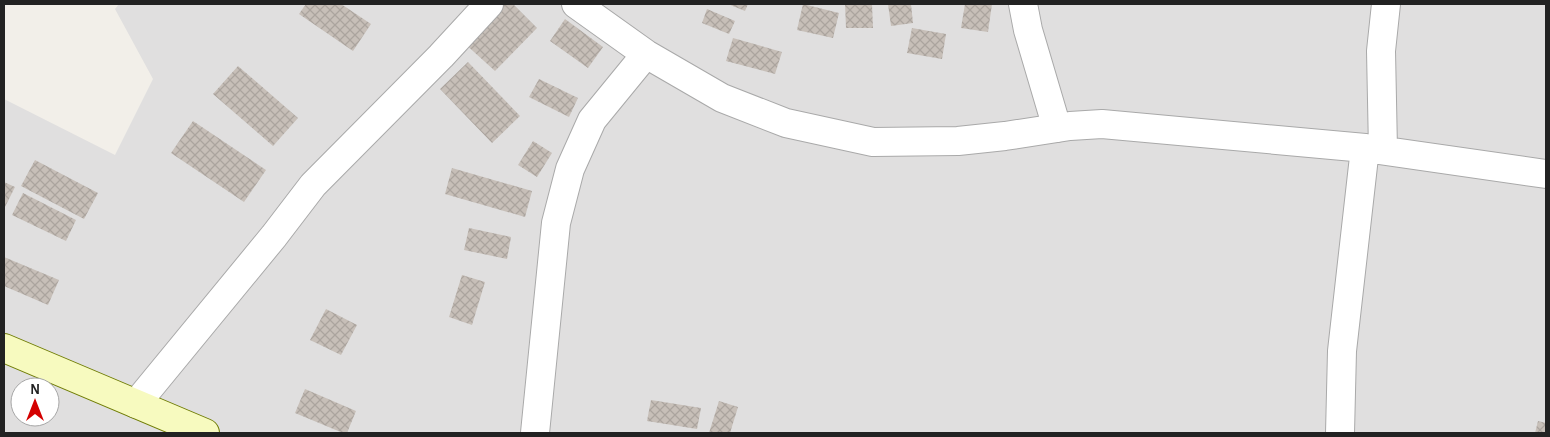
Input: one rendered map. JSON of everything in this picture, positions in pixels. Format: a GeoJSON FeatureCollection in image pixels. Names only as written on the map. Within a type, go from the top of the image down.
{"type":"FeatureCollection","features":[{"type":"Feature","properties":{"kind":"street"},"geometry":{"type":"LineString","coordinates":[[136,404],[313,186],[489,4]]}},
{"type":"Feature","properties":{"kind":"street"},"geometry":{"type":"LineString","coordinates":[[576,4],[646,54],[722,98],[786,123],[873,142],[958,141],[1102,124],[1374,149],[1546,174]]}},
{"type":"Feature","properties":{"kind":"street"},"geometry":{"type":"LineString","coordinates":[[1023,4],[1028,30],[1057,128]]}},
{"type":"Feature","properties":{"kind":"street"},"geometry":{"type":"LineString","coordinates":[[1340,433],[1342,351],[1374,149],[1386,4]]}},
{"type":"Feature","properties":{"kind":"street"},"geometry":{"type":"LineString","coordinates":[[535,433],[556,223],[570,169],[592,120],[646,54]]}},
{"type":"Feature","properties":{"kind":"street"},"geometry":{"type":"LineString","coordinates":[[4,348],[205,433]]}},
{"type":"Feature","properties":{"kind":"shaded area"},"geometry":{"type":"Polygon","coordinates":[[[119,4],[1546,4],[1546,433],[4,433],[4,99],[115,155],[153,79],[115,9],[119,4]]]}},
{"type":"Feature","properties":{"kind":"building"},"geometry":{"type":"Polygon","coordinates":[[[306,4],[341,4],[371,24],[353,51],[299,14],[306,4]]]}},
{"type":"Feature","properties":{"kind":"building"},"geometry":{"type":"Polygon","coordinates":[[[499,4],[513,4],[537,28],[495,71],[463,42],[499,4]]]}},
{"type":"Feature","properties":{"kind":"building"},"geometry":{"type":"Polygon","coordinates":[[[728,4],[748,4],[745,11],[728,4]]]}},
{"type":"Feature","properties":{"kind":"building"},"geometry":{"type":"Polygon","coordinates":[[[803,4],[839,13],[833,38],[797,30],[803,4]]]}},
{"type":"Feature","properties":{"kind":"building"},"geometry":{"type":"Polygon","coordinates":[[[845,4],[872,4],[873,28],[846,28],[845,4]]]}},
{"type":"Feature","properties":{"kind":"building"},"geometry":{"type":"Polygon","coordinates":[[[888,4],[911,4],[913,23],[891,26],[888,4]]]}},
{"type":"Feature","properties":{"kind":"building"},"geometry":{"type":"Polygon","coordinates":[[[965,4],[992,4],[988,32],[961,28],[965,4]]]}},
{"type":"Feature","properties":{"kind":"building"},"geometry":{"type":"Polygon","coordinates":[[[707,9],[735,21],[729,34],[702,23],[707,9]]]}},
{"type":"Feature","properties":{"kind":"building"},"geometry":{"type":"Polygon","coordinates":[[[565,19],[603,47],[588,68],[550,41],[565,19]]]}},
{"type":"Feature","properties":{"kind":"building"},"geometry":{"type":"Polygon","coordinates":[[[912,28],[946,34],[942,59],[907,53],[912,28]]]}},
{"type":"Feature","properties":{"kind":"building"},"geometry":{"type":"Polygon","coordinates":[[[733,38],[782,52],[775,74],[726,61],[733,38]]]}},
{"type":"Feature","properties":{"kind":"building"},"geometry":{"type":"Polygon","coordinates":[[[468,62],[520,116],[492,143],[440,89],[468,62]]]}},
{"type":"Feature","properties":{"kind":"building"},"geometry":{"type":"Polygon","coordinates":[[[238,66],[298,118],[273,146],[213,94],[238,66]]]}},
{"type":"Feature","properties":{"kind":"building"},"geometry":{"type":"Polygon","coordinates":[[[539,79],[578,98],[569,117],[529,97],[539,79]]]}},
{"type":"Feature","properties":{"kind":"building"},"geometry":{"type":"Polygon","coordinates":[[[193,121],[266,170],[244,202],[171,153],[193,121]]]}},
{"type":"Feature","properties":{"kind":"building"},"geometry":{"type":"Polygon","coordinates":[[[533,141],[552,153],[537,177],[518,165],[533,141]]]}},
{"type":"Feature","properties":{"kind":"building"},"geometry":{"type":"Polygon","coordinates":[[[35,160],[98,193],[84,219],[21,186],[35,160]]]}},
{"type":"Feature","properties":{"kind":"building"},"geometry":{"type":"Polygon","coordinates":[[[452,168],[532,191],[525,217],[445,194],[452,168]]]}},
{"type":"Feature","properties":{"kind":"building"},"geometry":{"type":"Polygon","coordinates":[[[4,182],[15,187],[5,207],[4,206],[4,182]]]}},
{"type":"Feature","properties":{"kind":"building"},"geometry":{"type":"Polygon","coordinates":[[[23,193],[76,220],[66,241],[12,215],[23,193]]]}},
{"type":"Feature","properties":{"kind":"building"},"geometry":{"type":"Polygon","coordinates":[[[469,228],[511,237],[507,259],[464,250],[469,228]]]}},
{"type":"Feature","properties":{"kind":"building"},"geometry":{"type":"Polygon","coordinates":[[[4,257],[59,280],[48,305],[4,286],[4,257]]]}},
{"type":"Feature","properties":{"kind":"building"},"geometry":{"type":"Polygon","coordinates":[[[462,275],[485,282],[472,325],[449,317],[462,275]]]}},
{"type":"Feature","properties":{"kind":"building"},"geometry":{"type":"Polygon","coordinates":[[[326,309],[357,325],[341,355],[310,340],[326,309]]]}},
{"type":"Feature","properties":{"kind":"building"},"geometry":{"type":"Polygon","coordinates":[[[305,389],[356,411],[347,433],[295,413],[305,389]]]}},
{"type":"Feature","properties":{"kind":"building"},"geometry":{"type":"Polygon","coordinates":[[[651,400],[701,408],[697,429],[647,421],[651,400]]]}},
{"type":"Feature","properties":{"kind":"building"},"geometry":{"type":"Polygon","coordinates":[[[719,401],[738,407],[730,433],[709,433],[719,401]]]}},
{"type":"Feature","properties":{"kind":"building"},"geometry":{"type":"Polygon","coordinates":[[[1538,421],[1546,423],[1546,433],[1535,433],[1538,421]]]}}]}
